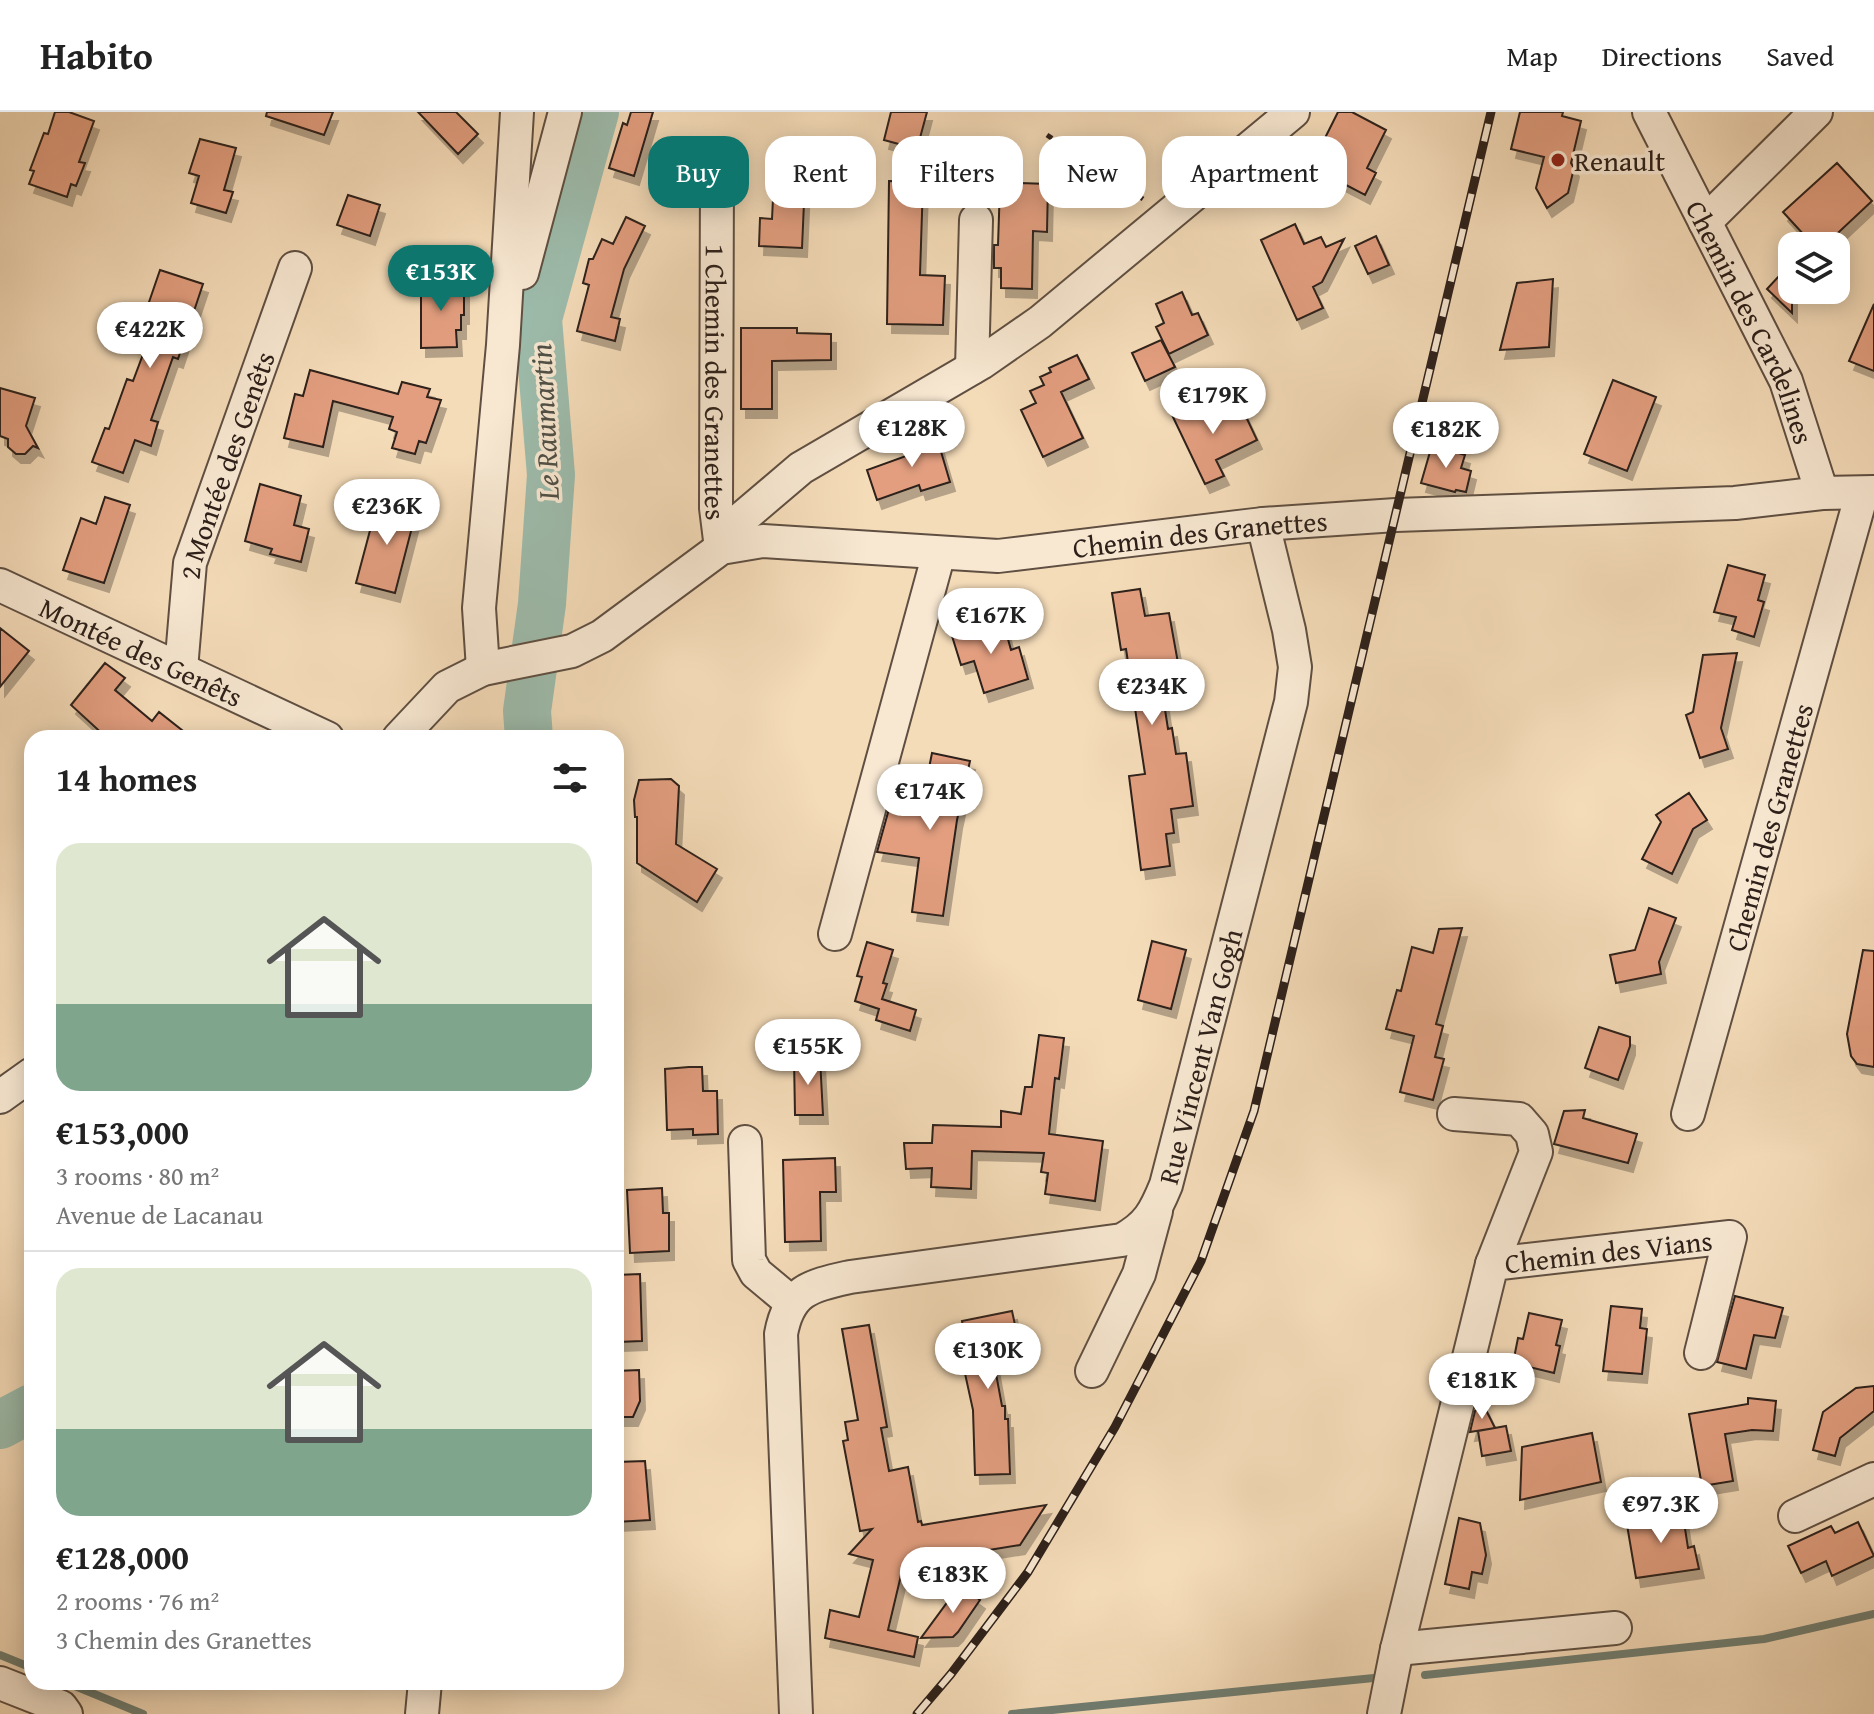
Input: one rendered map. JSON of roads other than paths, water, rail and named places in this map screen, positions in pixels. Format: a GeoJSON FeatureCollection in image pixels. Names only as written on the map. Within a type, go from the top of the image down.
{"type":"FeatureCollection","features":[{"type":"Feature","properties":{"kind":"street"},"geometry":{"type":"LineString","coordinates":[[483,669],[479,608],[503,345],[517,112]]}},
{"type":"Feature","properties":{"kind":"street"},"geometry":{"type":"LineString","coordinates":[[503,345],[565,112]]}},
{"type":"Feature","properties":{"kind":"street"},"geometry":{"type":"LineString","coordinates":[[721,548],[741,519],[801,468],[972,368],[1040,322],[1293,112]]}},
{"type":"Feature","properties":{"kind":"street","name":"Chemin des Cardelines"},"geometry":{"type":"LineString","coordinates":[[1649,112],[1786,381],[1822,493]]}},
{"type":"Feature","properties":{"kind":"street"},"geometry":{"type":"LineString","coordinates":[[1705,222],[1816,112]]}},
{"type":"Feature","properties":{"kind":"street","name":"1 Chemin des Granettes"},"geometry":{"type":"LineString","coordinates":[[717,208],[716,508],[721,548]]}},
{"type":"Feature","properties":{"kind":"street"},"geometry":{"type":"LineString","coordinates":[[972,368],[976,220]]}},
{"type":"Feature","properties":{"kind":"street","name":"2 Montée des Genêts"},"geometry":{"type":"LineString","coordinates":[[181,669],[190,563],[295,268]]}},
{"type":"Feature","properties":{"kind":"street","name":"Chemin des Granettes"},"geometry":{"type":"LineString","coordinates":[[407,730],[447,687],[483,669],[572,651],[602,636],[721,548],[763,541],[998,556],[1263,524],[1396,515],[1735,503],[1822,493],[1868,493],[1688,1114]]}},
{"type":"Feature","properties":{"kind":"street","name":"Rue Vincent Van Gogh"},"geometry":{"type":"LineString","coordinates":[[792,1303],[798,1295],[823,1283],[850,1277],[1122,1240],[1139,1231],[1156,1211],[1166,1185],[1291,702],[1295,667],[1280,586],[1263,524]]}},
{"type":"Feature","properties":{"kind":"street"},"geometry":{"type":"LineString","coordinates":[[835,934],[939,553]]}},
{"type":"Feature","properties":{"kind":"street","name":"Montée des Genêts"},"geometry":{"type":"LineString","coordinates":[[0,585],[310,730]]}},
{"type":"Feature","properties":{"kind":"street"},"geometry":{"type":"LineString","coordinates":[[0,1097],[24,1080]]}},
{"type":"Feature","properties":{"kind":"street"},"geometry":{"type":"LineString","coordinates":[[1454,1114],[1519,1119],[1532,1134],[1536,1152],[1492,1264]]}},
{"type":"Feature","properties":{"kind":"street"},"geometry":{"type":"LineString","coordinates":[[745,1142],[749,1260],[756,1273],[792,1303],[785,1311],[781,1334],[796,1714]]}},
{"type":"Feature","properties":{"kind":"street"},"geometry":{"type":"LineString","coordinates":[[1092,1371],[1139,1274],[1156,1211]]}},
{"type":"Feature","properties":{"kind":"street","name":"Chemin des Vians"},"geometry":{"type":"LineString","coordinates":[[1384,1714],[1397,1649],[1492,1264],[1730,1237],[1701,1353]]}},
{"type":"Feature","properties":{"kind":"street"},"geometry":{"type":"LineString","coordinates":[[1795,1516],[1874,1479]]}},
{"type":"Feature","properties":{"kind":"street"},"geometry":{"type":"LineString","coordinates":[[1397,1649],[1615,1628]]}},
{"type":"Feature","properties":{"kind":"street"},"geometry":{"type":"LineString","coordinates":[[0,1683],[61,1707],[66,1714]]}},
{"type":"Feature","properties":{"kind":"street"},"geometry":{"type":"LineString","coordinates":[[422,1714],[424,1690]]}},
{"type":"Feature","properties":{"kind":"waterway","name":"Le Raumartin"},"geometry":{"type":"LineString","coordinates":[[528,730],[527,711],[542,604],[551,475],[538,319],[595,112]]}},
{"type":"Feature","properties":{"kind":"waterway","name":"Le Raumartin"},"geometry":{"type":"LineString","coordinates":[[0,1425],[24,1412]]}},
{"type":"Feature","properties":{"kind":"waterway"},"geometry":{"type":"LineString","coordinates":[[1425,1675],[1764,1639],[1874,1614]]}},
{"type":"Feature","properties":{"kind":"waterway"},"geometry":{"type":"LineString","coordinates":[[0,1655],[24,1665]]}},
{"type":"Feature","properties":{"kind":"waterway"},"geometry":{"type":"LineString","coordinates":[[1012,1714],[1384,1677]]}},
{"type":"Feature","properties":{"kind":"waterway"},"geometry":{"type":"LineString","coordinates":[[84,1690],[143,1714]]}},
{"type":"Feature","properties":{"kind":"railway"},"geometry":{"type":"LineString","coordinates":[[917,1714],[1028,1572],[1115,1427],[1201,1261],[1254,1111],[1491,112]]}},
{"type":"Feature","properties":{"kind":"place","name":"Renault"},"geometry":{"type":"Point","coordinates":[1558,160]}}]}
